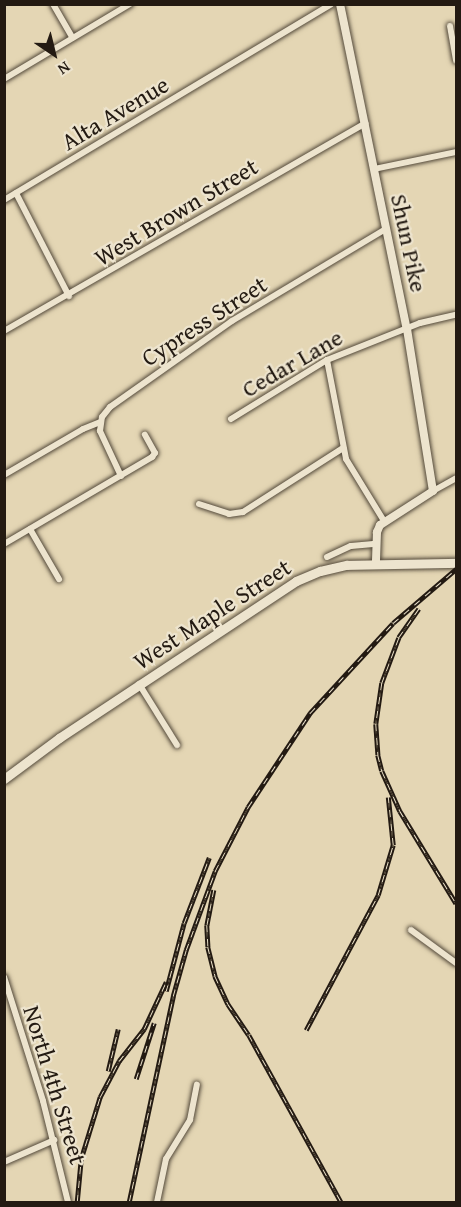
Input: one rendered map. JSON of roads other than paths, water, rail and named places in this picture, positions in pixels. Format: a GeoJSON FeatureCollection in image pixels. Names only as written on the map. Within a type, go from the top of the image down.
{"type":"FeatureCollection","features":[{"type":"Feature","properties":{"kind":"main road","name":"West Maple Street"},"geometry":{"type":"LineString","coordinates":[[4,779],[138,684],[296,581],[334,568],[376,563],[453,563]]}},
{"type":"Feature","properties":{"kind":"street"},"geometry":{"type":"LineString","coordinates":[[53,4],[73,38]]}},
{"type":"Feature","properties":{"kind":"street"},"geometry":{"type":"LineString","coordinates":[[4,80],[130,4]]}},
{"type":"Feature","properties":{"kind":"street","name":"Alta Avenue"},"geometry":{"type":"LineString","coordinates":[[4,200],[331,4]]}},
{"type":"Feature","properties":{"kind":"street","name":"Shun Pike"},"geometry":{"type":"LineString","coordinates":[[340,4],[407,328],[433,491]]}},
{"type":"Feature","properties":{"kind":"street"},"geometry":{"type":"LineString","coordinates":[[450,26],[456,60]]}},
{"type":"Feature","properties":{"kind":"street","name":"West Brown Street"},"geometry":{"type":"LineString","coordinates":[[4,331],[69,296],[365,123]]}},
{"type":"Feature","properties":{"kind":"street"},"geometry":{"type":"LineString","coordinates":[[374,169],[456,152]]}},
{"type":"Feature","properties":{"kind":"street"},"geometry":{"type":"LineString","coordinates":[[16,193],[69,296]]}},
{"type":"Feature","properties":{"kind":"street","name":"Cypress Street"},"geometry":{"type":"LineString","coordinates":[[100,423],[110,407],[121,398],[190,350],[386,229]]}},
{"type":"Feature","properties":{"kind":"street","name":"Cedar Lane"},"geometry":{"type":"LineString","coordinates":[[231,419],[327,360],[407,328],[456,315]]}},
{"type":"Feature","properties":{"kind":"street"},"geometry":{"type":"LineString","coordinates":[[327,360],[343,448],[352,471],[384,521]]}},
{"type":"Feature","properties":{"kind":"street"},"geometry":{"type":"LineString","coordinates":[[4,475],[83,429],[100,423],[101,435],[121,476]]}},
{"type":"Feature","properties":{"kind":"street"},"geometry":{"type":"LineString","coordinates":[[4,543],[121,476],[155,453],[145,435]]}},
{"type":"Feature","properties":{"kind":"street"},"geometry":{"type":"LineString","coordinates":[[199,504],[229,514],[243,512],[343,448]]}},
{"type":"Feature","properties":{"kind":"street"},"geometry":{"type":"LineString","coordinates":[[376,563],[378,528],[384,521],[456,478]]}},
{"type":"Feature","properties":{"kind":"street"},"geometry":{"type":"LineString","coordinates":[[30,529],[59,579]]}},
{"type":"Feature","properties":{"kind":"street"},"geometry":{"type":"LineString","coordinates":[[327,557],[351,546],[376,544]]}},
{"type":"Feature","properties":{"kind":"street"},"geometry":{"type":"LineString","coordinates":[[138,684],[177,745]]}},
{"type":"Feature","properties":{"kind":"street"},"geometry":{"type":"LineString","coordinates":[[411,930],[456,963]]}},
{"type":"Feature","properties":{"kind":"street","name":"North 4th Street"},"geometry":{"type":"LineString","coordinates":[[4,977],[54,1140],[68,1203]]}},
{"type":"Feature","properties":{"kind":"street"},"geometry":{"type":"LineString","coordinates":[[158,1203],[166,1158],[190,1120],[196,1085]]}},
{"type":"Feature","properties":{"kind":"street"},"geometry":{"type":"LineString","coordinates":[[4,1162],[54,1140]]}},
{"type":"Feature","properties":{"kind":"railway"},"geometry":{"type":"LineString","coordinates":[[129,1202],[173,996],[186,950],[215,871],[248,807],[310,713],[393,623],[456,569]]}},
{"type":"Feature","properties":{"kind":"railway"},"geometry":{"type":"LineString","coordinates":[[419,609],[399,638],[382,683],[376,724],[378,755],[382,771],[400,811],[456,903]]}},
{"type":"Feature","properties":{"kind":"railway"},"geometry":{"type":"LineString","coordinates":[[306,1030],[378,895],[393,845],[388,797]]}},
{"type":"Feature","properties":{"kind":"railway"},"geometry":{"type":"LineString","coordinates":[[166,991],[184,923],[209,858]]}},
{"type":"Feature","properties":{"kind":"railway"},"geometry":{"type":"LineString","coordinates":[[214,890],[207,925],[208,947],[215,976],[228,1004],[249,1035],[341,1202]]}},
{"type":"Feature","properties":{"kind":"railway"},"geometry":{"type":"LineString","coordinates":[[77,1202],[81,1159],[100,1097],[119,1061],[144,1029],[166,982]]}},
{"type":"Feature","properties":{"kind":"railway"},"geometry":{"type":"LineString","coordinates":[[136,1079],[154,1023]]}},
{"type":"Feature","properties":{"kind":"railway"},"geometry":{"type":"LineString","coordinates":[[108,1071],[118,1029]]}}]}
